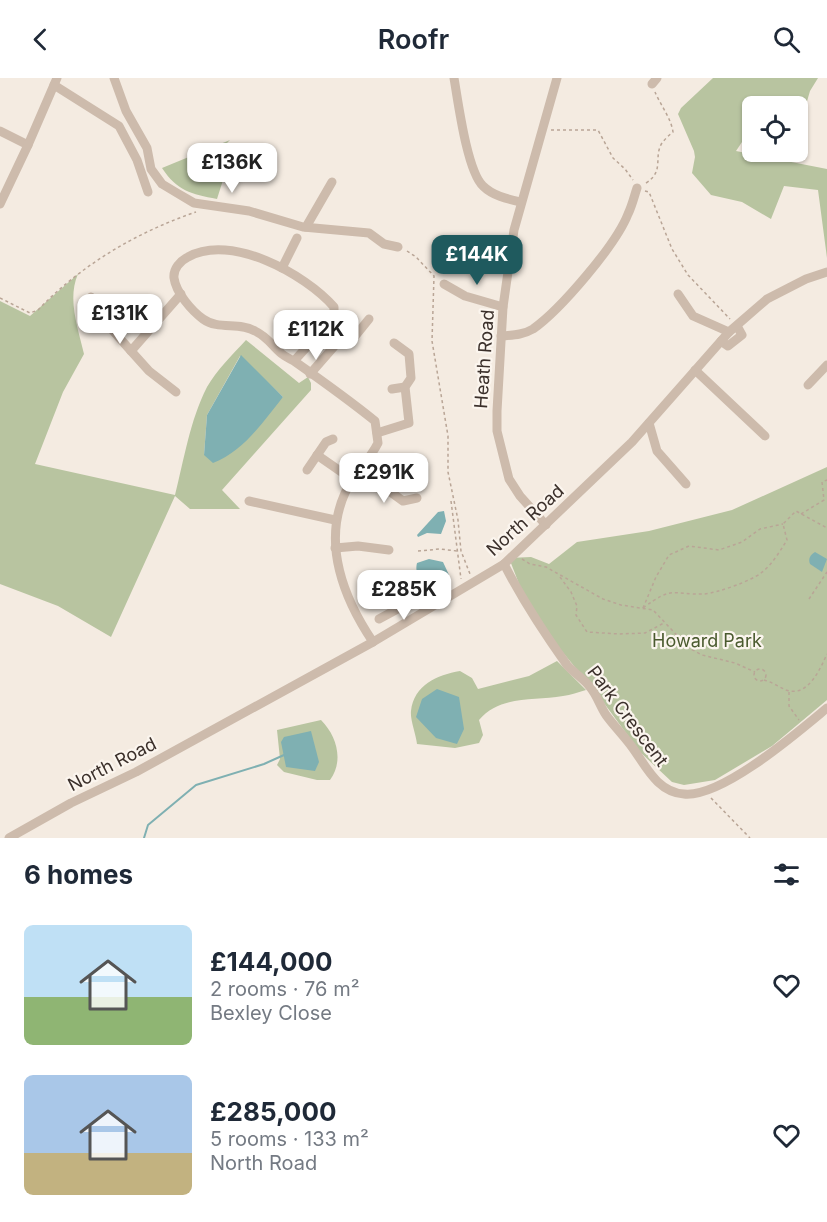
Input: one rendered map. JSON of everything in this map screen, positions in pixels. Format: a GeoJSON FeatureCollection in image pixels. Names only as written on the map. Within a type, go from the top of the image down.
{"type":"FeatureCollection","features":[{"type":"Feature","properties":{"kind":"street"},"geometry":{"type":"LineString","coordinates":[[114,78],[126,111],[147,148],[151,169],[162,184],[194,203],[249,211],[306,227],[369,233],[384,244],[398,247]]}},
{"type":"Feature","properties":{"kind":"street"},"geometry":{"type":"LineString","coordinates":[[454,78],[472,169],[482,186],[494,194],[521,202]]}},
{"type":"Feature","properties":{"kind":"street","name":"Heath Road"},"geometry":{"type":"LineString","coordinates":[[546,525],[520,496],[509,479],[500,449],[497,411],[503,307],[514,230],[557,78]]}},
{"type":"Feature","properties":{"kind":"street"},"geometry":{"type":"LineString","coordinates":[[0,204],[55,82],[119,126],[137,160],[148,192]]}},
{"type":"Feature","properties":{"kind":"street"},"geometry":{"type":"LineString","coordinates":[[0,131],[28,145]]}},
{"type":"Feature","properties":{"kind":"street"},"geometry":{"type":"LineString","coordinates":[[306,227],[333,182]]}},
{"type":"Feature","properties":{"kind":"street"},"geometry":{"type":"LineString","coordinates":[[501,336],[521,334],[533,329],[570,295],[614,240],[628,215],[637,188]]}},
{"type":"Feature","properties":{"kind":"street"},"geometry":{"type":"LineString","coordinates":[[282,268],[297,238]]}},
{"type":"Feature","properties":{"kind":"street"},"geometry":{"type":"LineString","coordinates":[[294,361],[334,317],[334,307],[324,295],[282,268],[235,251],[206,249],[177,265],[174,278],[181,294],[205,321],[219,326],[252,328],[267,338],[283,355],[375,421],[378,443],[345,492],[335,520],[335,548],[346,589],[356,614],[373,642]]}},
{"type":"Feature","properties":{"kind":"street","name":"North Road"},"geometry":{"type":"LineString","coordinates":[[9,838],[71,803],[136,772],[373,642],[504,564],[632,442],[733,329],[767,299],[806,279],[827,272]]}},
{"type":"Feature","properties":{"kind":"street"},"geometry":{"type":"LineString","coordinates":[[444,284],[465,296],[503,307]]}},
{"type":"Feature","properties":{"kind":"street"},"geometry":{"type":"LineString","coordinates":[[131,351],[181,294]]}},
{"type":"Feature","properties":{"kind":"street"},"geometry":{"type":"LineString","coordinates":[[678,294],[693,316],[733,329]]}},
{"type":"Feature","properties":{"kind":"street"},"geometry":{"type":"LineString","coordinates":[[91,297],[108,325],[131,351],[149,371],[176,392]]}},
{"type":"Feature","properties":{"kind":"street"},"geometry":{"type":"LineString","coordinates":[[310,374],[338,342],[352,340],[369,319]]}},
{"type":"Feature","properties":{"kind":"street"},"geometry":{"type":"LineString","coordinates":[[377,433],[409,423],[405,387],[411,378],[409,354],[394,343]]}},
{"type":"Feature","properties":{"kind":"street"},"geometry":{"type":"LineString","coordinates":[[808,385],[827,365]]}},
{"type":"Feature","properties":{"kind":"street"},"geometry":{"type":"LineString","coordinates":[[695,370],[765,436]]}},
{"type":"Feature","properties":{"kind":"street"},"geometry":{"type":"LineString","coordinates":[[392,389],[405,387]]}},
{"type":"Feature","properties":{"kind":"street"},"geometry":{"type":"LineString","coordinates":[[649,423],[657,451],[686,484]]}},
{"type":"Feature","properties":{"kind":"street"},"geometry":{"type":"LineString","coordinates":[[307,470],[326,442],[333,439]]}},
{"type":"Feature","properties":{"kind":"street"},"geometry":{"type":"LineString","coordinates":[[317,455],[353,480]]}},
{"type":"Feature","properties":{"kind":"street"},"geometry":{"type":"LineString","coordinates":[[360,470],[403,501],[417,498]]}},
{"type":"Feature","properties":{"kind":"street"},"geometry":{"type":"LineString","coordinates":[[389,504],[395,495]]}},
{"type":"Feature","properties":{"kind":"street"},"geometry":{"type":"LineString","coordinates":[[249,501],[335,520]]}},
{"type":"Feature","properties":{"kind":"street"},"geometry":{"type":"LineString","coordinates":[[335,548],[358,546],[389,550]]}},
{"type":"Feature","properties":{"kind":"street","name":"Park Crescent"},"geometry":{"type":"LineString","coordinates":[[504,564],[529,608],[569,667],[590,687],[605,714],[651,776],[664,788],[685,795],[704,791],[732,780],[827,708]]}},
{"type":"Feature","properties":{"kind":"street"},"geometry":{"type":"LineString","coordinates":[[379,619],[416,599]]}},
{"type":"Feature","properties":{"kind":"street"},"geometry":{"type":"LineString","coordinates":[[402,606],[410,621]]}},
{"type":"Feature","properties":{"kind":"path"},"geometry":{"type":"LineString","coordinates":[[637,188],[653,178],[658,167],[662,143],[673,132],[672,121],[662,108],[655,81]]}},
{"type":"Feature","properties":{"kind":"path"},"geometry":{"type":"LineString","coordinates":[[541,130],[598,130],[612,158],[625,169],[637,188],[649,192],[672,249],[688,275],[733,329]]}},
{"type":"Feature","properties":{"kind":"path"},"geometry":{"type":"LineString","coordinates":[[0,298],[30,312],[38,309],[76,276],[114,249],[164,223],[214,207]]}},
{"type":"Feature","properties":{"kind":"path"},"geometry":{"type":"LineString","coordinates":[[398,247],[416,257],[434,276],[432,341],[448,436],[448,472],[458,520],[461,551],[466,567],[476,582]]}},
{"type":"Feature","properties":{"kind":"path"},"geometry":{"type":"LineString","coordinates":[[801,514],[825,500],[822,482],[827,480]]}},
{"type":"Feature","properties":{"kind":"path"},"geometry":{"type":"LineString","coordinates":[[451,501],[461,580],[465,588]]}},
{"type":"Feature","properties":{"kind":"path"},"geometry":{"type":"LineString","coordinates":[[642,608],[669,555],[689,546],[718,550],[742,542],[760,529],[783,524],[796,511],[827,528]]}},
{"type":"Feature","properties":{"kind":"path"},"geometry":{"type":"LineString","coordinates":[[642,608],[658,597],[673,591],[705,594],[723,590],[762,573],[787,540],[783,524]]}},
{"type":"Feature","properties":{"kind":"path"},"geometry":{"type":"LineString","coordinates":[[418,551],[440,549],[458,551]]}},
{"type":"Feature","properties":{"kind":"path"},"geometry":{"type":"LineString","coordinates":[[513,557],[546,567],[603,599],[621,605],[653,609],[689,648],[702,655],[735,663],[755,672],[763,670],[766,675],[764,680]]}},
{"type":"Feature","properties":{"kind":"path"},"geometry":{"type":"LineString","coordinates":[[809,598],[827,572]]}},
{"type":"Feature","properties":{"kind":"path"},"geometry":{"type":"LineString","coordinates":[[559,575],[571,592],[576,606],[576,615],[587,632],[645,633],[664,623]]}},
{"type":"Feature","properties":{"kind":"path"},"geometry":{"type":"LineString","coordinates":[[755,672],[755,679],[758,681],[764,680],[789,691],[803,688],[814,681],[827,654]]}},
{"type":"Feature","properties":{"kind":"path"},"geometry":{"type":"LineString","coordinates":[[789,691],[789,706],[804,727]]}},
{"type":"Feature","properties":{"kind":"path"},"geometry":{"type":"LineString","coordinates":[[704,791],[750,838]]}},
{"type":"Feature","properties":{"kind":"green space"},"geometry":{"type":"Polygon","coordinates":[[[713,78],[818,78],[808,98],[808,96],[742,96],[742,142],[736,151],[742,152],[742,162],[792,162],[827,169],[827,258],[818,190],[784,186],[771,219],[742,202],[711,195],[692,173],[694,151],[678,114],[681,108],[713,78]]]}},
{"type":"Feature","properties":{"kind":"green space"},"geometry":{"type":"Polygon","coordinates":[[[230,140],[206,164],[223,180],[217,199],[179,187],[162,168],[230,140]]]}},
{"type":"Feature","properties":{"kind":"green space"},"geometry":{"type":"Polygon","coordinates":[[[78,274],[73,303],[84,354],[63,392],[35,464],[175,495],[192,426],[201,400],[215,375],[246,340],[299,383],[308,377],[311,383],[311,390],[222,490],[240,509],[190,509],[175,496],[111,637],[58,606],[0,584],[0,301],[30,316],[78,274]],[[240,356],[207,415],[204,455],[283,397],[240,356]]]}},
{"type":"Feature","properties":{"kind":"green space","name":"Howard Park"},"geometry":{"type":"Polygon","coordinates":[[[827,467],[827,700],[772,746],[715,780],[684,785],[672,782],[640,752],[556,644],[521,589],[509,558],[531,557],[549,564],[577,542],[649,531],[732,510],[827,467]]]}},
{"type":"Feature","properties":{"kind":"green space"},"geometry":{"type":"Polygon","coordinates":[[[557,661],[586,690],[563,696],[518,700],[497,706],[479,720],[483,735],[479,743],[455,748],[417,744],[411,711],[417,694],[428,683],[443,675],[460,671],[472,678],[478,689],[529,676],[557,661]]]}},
{"type":"Feature","properties":{"kind":"green space"},"geometry":{"type":"Polygon","coordinates":[[[321,720],[331,733],[337,749],[337,765],[330,780],[317,780],[284,772],[277,765],[280,759],[277,730],[321,720]]]}},
{"type":"Feature","properties":{"kind":"water"},"geometry":{"type":"Polygon","coordinates":[[[241,355],[283,397],[243,444],[213,463],[204,455],[207,415],[241,355]]]}},
{"type":"Feature","properties":{"kind":"water"},"geometry":{"type":"Polygon","coordinates":[[[444,511],[446,521],[441,534],[427,533],[418,537],[417,535],[438,512],[444,511]]]}},
{"type":"Feature","properties":{"kind":"water"},"geometry":{"type":"Polygon","coordinates":[[[815,552],[827,559],[822,572],[810,564],[810,557],[815,552]]]}},
{"type":"Feature","properties":{"kind":"water"},"geometry":{"type":"Polygon","coordinates":[[[429,559],[443,562],[449,575],[440,586],[433,589],[422,583],[416,567],[417,563],[429,559]]]}},
{"type":"Feature","properties":{"kind":"water"},"geometry":{"type":"Polygon","coordinates":[[[437,689],[459,697],[464,729],[457,744],[436,738],[416,717],[422,699],[437,689]]]}},
{"type":"Feature","properties":{"kind":"water"},"geometry":{"type":"Polygon","coordinates":[[[311,731],[319,762],[315,771],[286,767],[281,742],[284,737],[311,731]]]}},
{"type":"Feature","properties":{"kind":"waterway"},"geometry":{"type":"LineString","coordinates":[[144,838],[148,825],[196,785],[264,764],[284,755]]}}]}
